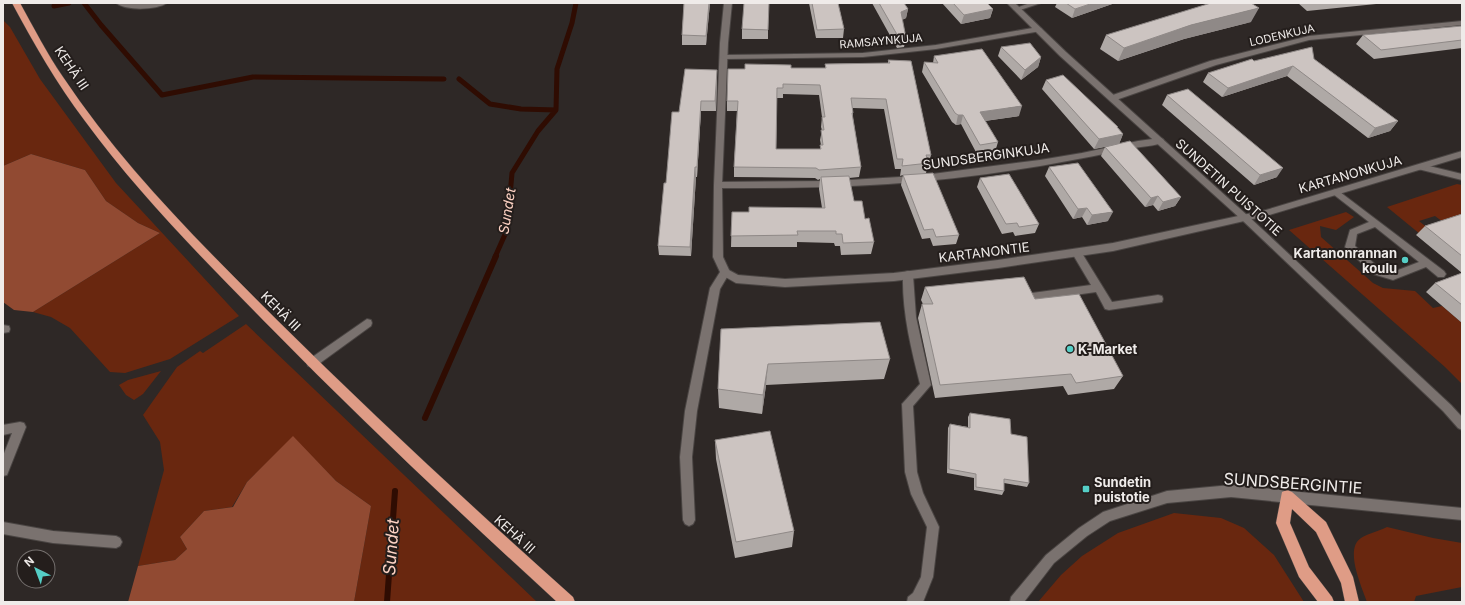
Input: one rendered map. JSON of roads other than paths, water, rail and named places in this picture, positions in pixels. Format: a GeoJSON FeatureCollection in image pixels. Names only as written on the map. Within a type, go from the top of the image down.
{"type":"FeatureCollection","features":[{"type":"Feature","properties":{"kind":"highway","name":"KEHÄ III"},"geometry":{"type":"LineString","coordinates":[[16,3],[40,48],[66,89],[124,163],[185,234],[312,363],[460,504],[568,602]]}},
{"type":"Feature","properties":{"kind":"highway"},"geometry":{"type":"LineString","coordinates":[[1287,496],[1283,524],[1304,572],[1327,602]]}},
{"type":"Feature","properties":{"kind":"highway"},"geometry":{"type":"LineString","coordinates":[[1287,496],[1321,527],[1348,582],[1352,602]]}},
{"type":"Feature","properties":{"kind":"street"},"geometry":{"type":"LineString","coordinates":[[120,3],[128,6],[163,3]]}},
{"type":"Feature","properties":{"kind":"street"},"geometry":{"type":"LineString","coordinates":[[689,520],[686,457],[691,410],[715,288],[725,272],[718,257],[718,185],[728,3]]}},
{"type":"Feature","properties":{"kind":"street"},"geometry":{"type":"LineString","coordinates":[[1014,6],[1037,3]]}},
{"type":"Feature","properties":{"kind":"street","name":"SUNDETIN PUISTOTIE"},"geometry":{"type":"LineString","coordinates":[[1014,6],[1245,218],[1447,408],[1462,425]]}},
{"type":"Feature","properties":{"kind":"street","name":"LODENKUJA"},"geometry":{"type":"LineString","coordinates":[[1113,98],[1213,63],[1309,38],[1462,23]]}},
{"type":"Feature","properties":{"kind":"street","name":"RAMSAYNKUJA"},"geometry":{"type":"LineString","coordinates":[[724,57],[862,55],[936,47],[1038,29]]}},
{"type":"Feature","properties":{"kind":"street","name":"SUNDSBERGINKUJA"},"geometry":{"type":"LineString","coordinates":[[718,185],[805,186],[945,176],[1072,158],[1142,142],[1160,141]]}},
{"type":"Feature","properties":{"kind":"street","name":"KARTANONKUJA"},"geometry":{"type":"LineString","coordinates":[[1245,218],[1462,154]]}},
{"type":"Feature","properties":{"kind":"street"},"geometry":{"type":"LineString","coordinates":[[1421,167],[1462,177]]}},
{"type":"Feature","properties":{"kind":"street"},"geometry":{"type":"LineString","coordinates":[[1336,192],[1441,274]]}},
{"type":"Feature","properties":{"kind":"street","name":"KARTANONTIE"},"geometry":{"type":"LineString","coordinates":[[725,272],[736,278],[785,283],[908,275],[1113,247],[1245,218]]}},
{"type":"Feature","properties":{"kind":"street"},"geometry":{"type":"LineString","coordinates":[[1376,223],[1352,232],[1350,247],[1376,272],[1393,276],[1427,263]]}},
{"type":"Feature","properties":{"kind":"street"},"geometry":{"type":"LineString","coordinates":[[1077,253],[1108,306],[1158,298]]}},
{"type":"Feature","properties":{"kind":"street"},"geometry":{"type":"LineString","coordinates":[[908,275],[907,294],[911,324],[926,385],[907,404],[911,472],[917,494],[933,527],[927,577],[918,598],[914,602]]}},
{"type":"Feature","properties":{"kind":"street"},"geometry":{"type":"LineString","coordinates":[[1032,297],[1098,288]]}},
{"type":"Feature","properties":{"kind":"street"},"geometry":{"type":"LineString","coordinates":[[312,363],[367,323]]}},
{"type":"Feature","properties":{"kind":"street"},"geometry":{"type":"LineString","coordinates":[[3,430],[20,428],[3,471]]}},
{"type":"Feature","properties":{"kind":"street","name":"SUNDSBERGINTIE"},"geometry":{"type":"LineString","coordinates":[[1016,602],[1050,559],[1082,532],[1107,516],[1167,497],[1232,491],[1462,514]]}},
{"type":"Feature","properties":{"kind":"street"},"geometry":{"type":"LineString","coordinates":[[3,528],[53,537],[116,542]]}},
{"type":"Feature","properties":{"kind":"waterway"},"geometry":{"type":"LineString","coordinates":[[54,6],[69,3]]}},
{"type":"Feature","properties":{"kind":"waterway"},"geometry":{"type":"LineString","coordinates":[[84,3],[101,25],[162,95],[253,77],[444,79]]}},
{"type":"Feature","properties":{"kind":"waterway","name":"Sundet"},"geometry":{"type":"LineString","coordinates":[[556,110],[557,69],[572,23],[576,3]]}},
{"type":"Feature","properties":{"kind":"waterway"},"geometry":{"type":"LineString","coordinates":[[459,79],[490,104],[521,109],[556,110]]}},
{"type":"Feature","properties":{"kind":"waterway","name":"Sundet"},"geometry":{"type":"LineString","coordinates":[[495,257],[507,230],[512,173],[538,131],[556,110]]}},
{"type":"Feature","properties":{"kind":"waterway","name":"Sundet"},"geometry":{"type":"LineString","coordinates":[[425,418],[496,256]]}},
{"type":"Feature","properties":{"kind":"waterway","name":"Sundet"},"geometry":{"type":"LineString","coordinates":[[387,602],[395,491]]}},
{"type":"Feature","properties":{"kind":"place","name":"Kartanonrannan koulu"},"geometry":{"type":"Point","coordinates":[1405,260]}},
{"type":"Feature","properties":{"kind":"place","name":"K-Market"},"geometry":{"type":"Point","coordinates":[1070,349]}},
{"type":"Feature","properties":{"kind":"place","name":"Sundetin puistotie"},"geometry":{"type":"Point","coordinates":[1086,489]}}]}
